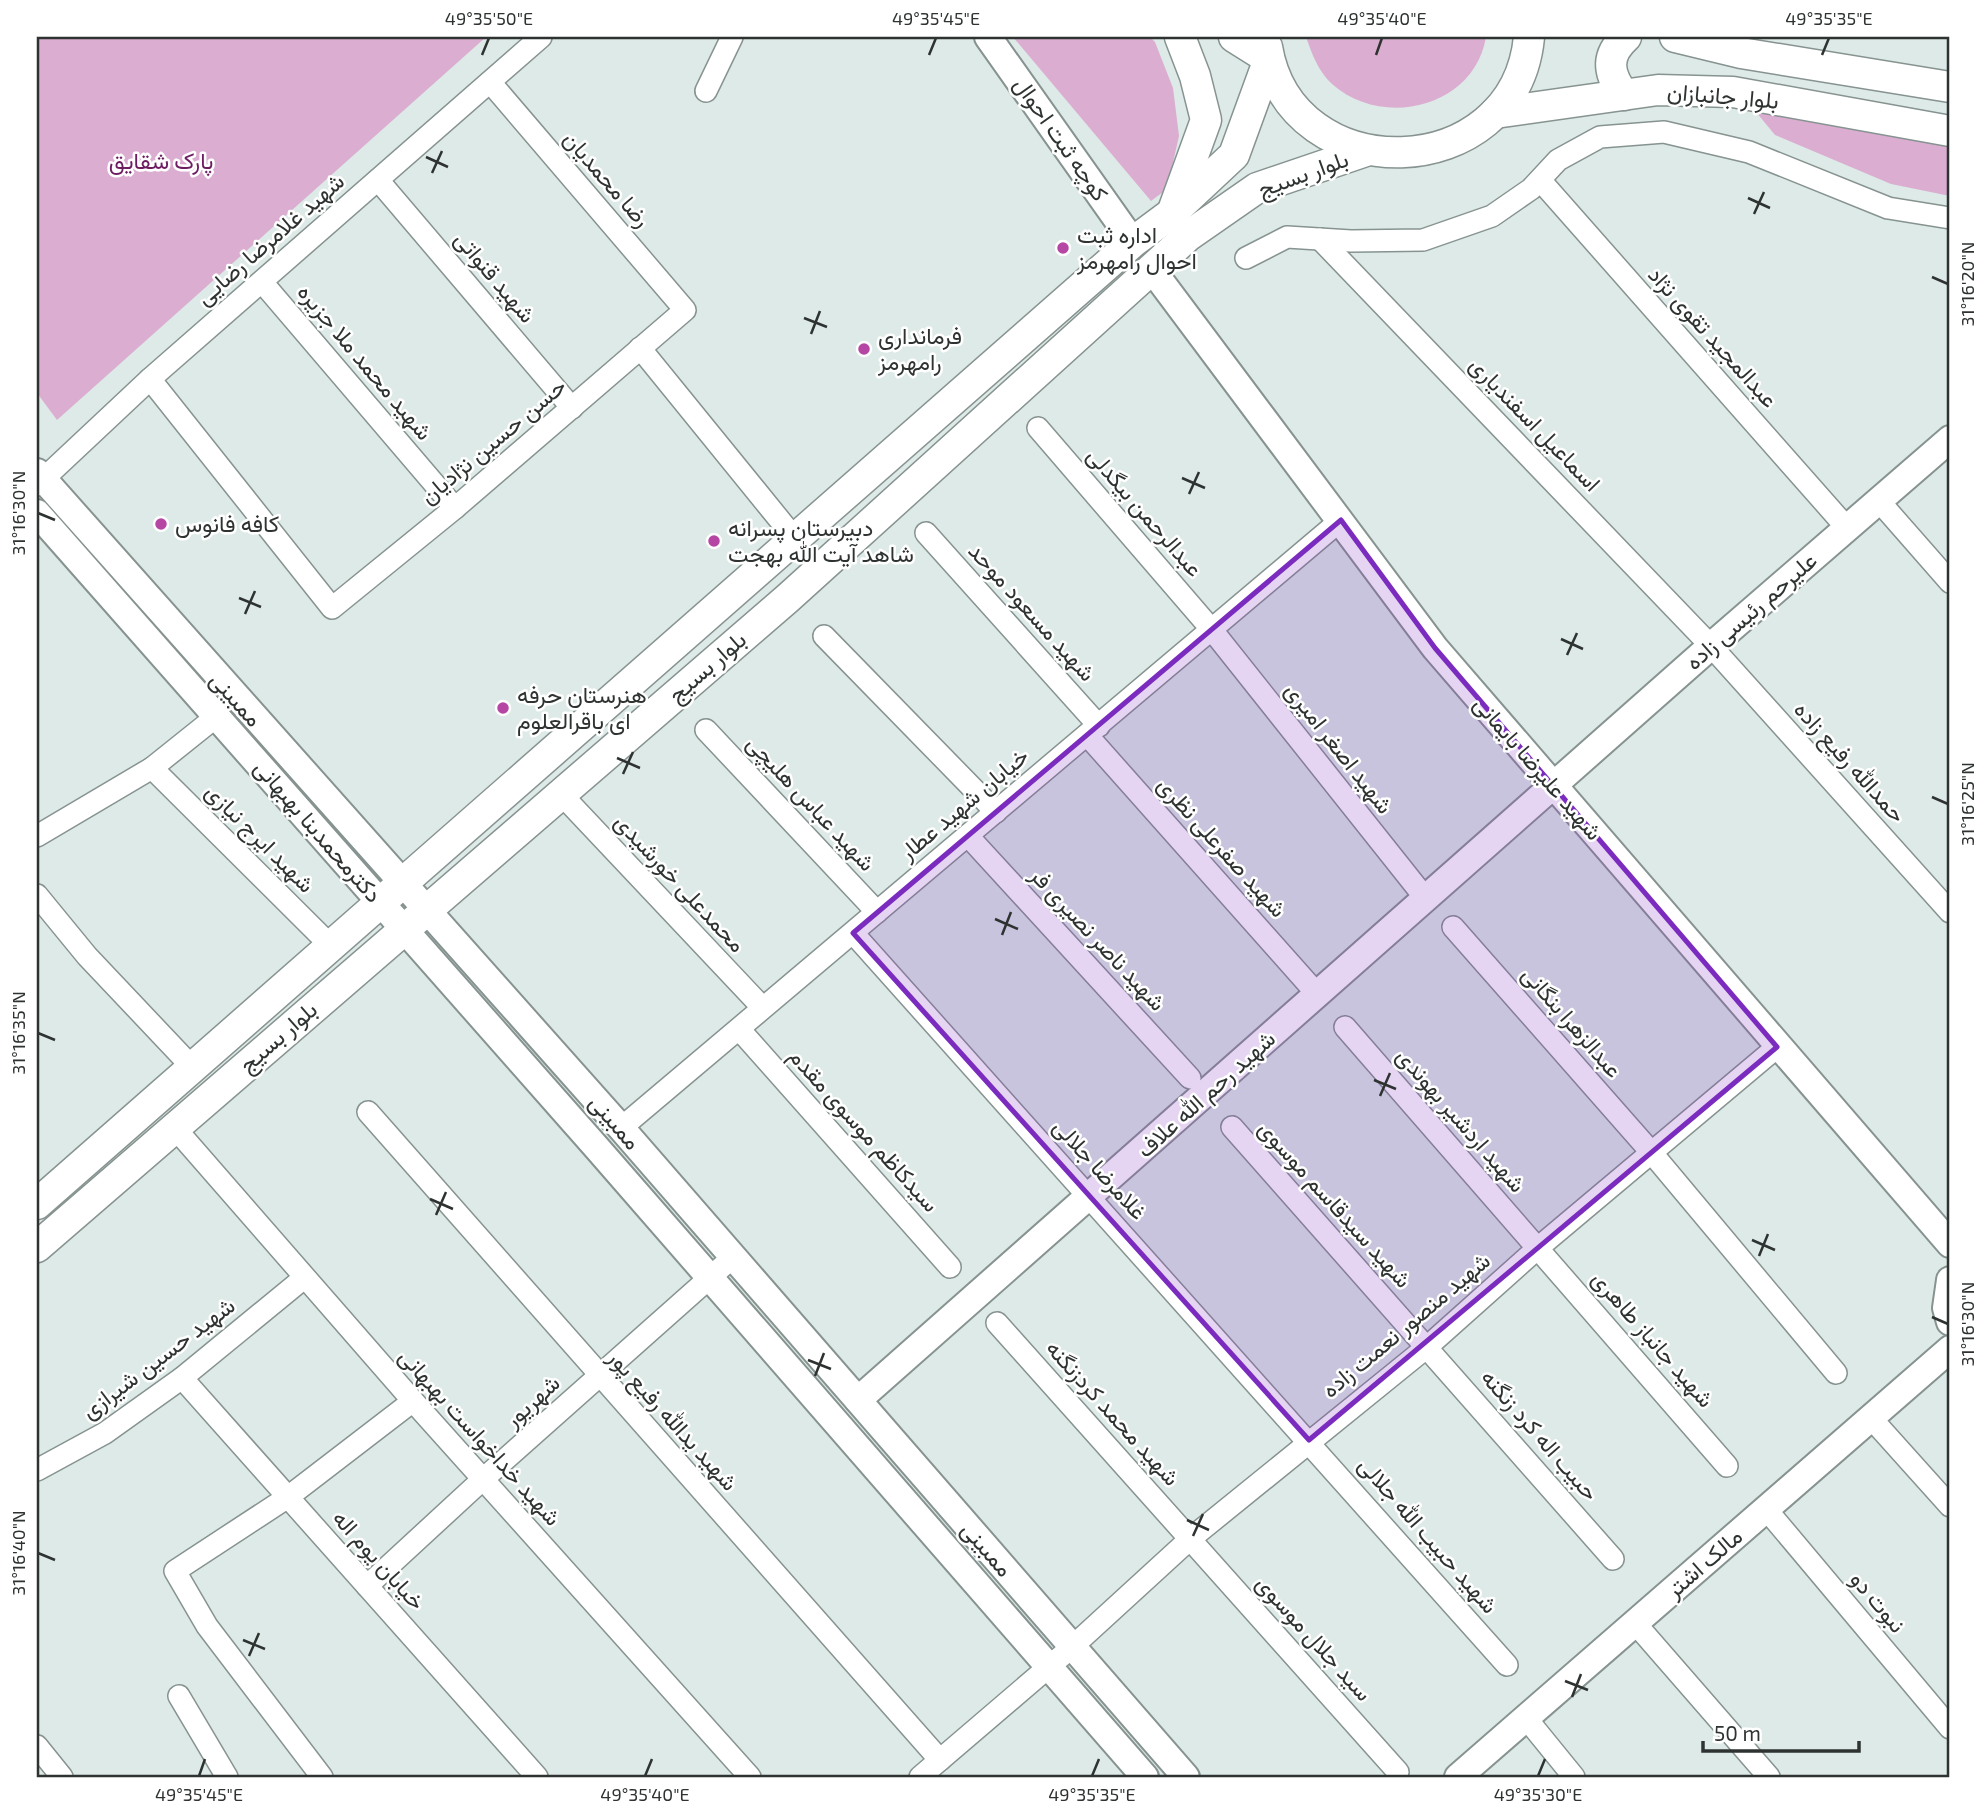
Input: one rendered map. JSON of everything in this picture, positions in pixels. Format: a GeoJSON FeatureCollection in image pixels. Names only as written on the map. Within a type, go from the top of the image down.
{"type":"FeatureCollection","features":[{"type":"Feature","properties":{"kind":"main road"},"geometry":{"type":"LineString","coordinates":[[1172,213],[1206,120],[1195,76],[1180,37]]}},
{"type":"Feature","properties":{"kind":"main road"},"geometry":{"type":"LineString","coordinates":[[1234,37],[1267,48],[1283,91],[1306,118],[1334,139],[1366,151],[1401,155],[1436,149],[1468,135],[1495,113],[1515,85],[1528,52],[1529,37]]}},
{"type":"Feature","properties":{"kind":"main road"},"geometry":{"type":"LineString","coordinates":[[1624,95],[1611,78],[1610,61],[1617,45],[1626,37]]}},
{"type":"Feature","properties":{"kind":"main road","name":"بلوار جانبازان"},"geometry":{"type":"LineString","coordinates":[[1675,37],[1741,53],[1950,87]]}},
{"type":"Feature","properties":{"kind":"main road","name":"بلوار بسیج"},"geometry":{"type":"LineString","coordinates":[[37,1204],[1133,242],[1172,213],[1234,155],[1267,48]]}},
{"type":"Feature","properties":{"kind":"main road","name":"بلوار جانبازان"},"geometry":{"type":"LineString","coordinates":[[1495,113],[1658,90],[1732,92],[1950,131]]}},
{"type":"Feature","properties":{"kind":"main road","name":"بلوار بسیج"},"geometry":{"type":"LineString","coordinates":[[37,1247],[752,628],[1153,271],[1188,236],[1257,188],[1366,151]]}},
{"type":"Feature","properties":{"kind":"main road"},"geometry":{"type":"LineString","coordinates":[[1234,155],[1250,165],[1257,188]]}},
{"type":"Feature","properties":{"kind":"main road"},"geometry":{"type":"LineString","coordinates":[[727,598],[752,628]]}},
{"type":"Feature","properties":{"kind":"street","name":"شهید غلامرضا رضایی"},"geometry":{"type":"LineString","coordinates":[[39,479],[541,37]]}},
{"type":"Feature","properties":{"kind":"street"},"geometry":{"type":"LineString","coordinates":[[706,91],[732,37]]}},
{"type":"Feature","properties":{"kind":"street","name":"کوچه ثبت احوال"},"geometry":{"type":"LineString","coordinates":[[988,37],[1133,242]]}},
{"type":"Feature","properties":{"kind":"street","name":"رضا محمدیان"},"geometry":{"type":"LineString","coordinates":[[489,82],[685,310]]}},
{"type":"Feature","properties":{"kind":"street"},"geometry":{"type":"LineString","coordinates":[[1246,258],[1287,237],[1423,240],[1492,216],[1540,180],[1558,160],[1600,137],[1664,132],[1749,152],[1888,208],[1950,218]]}},
{"type":"Feature","properties":{"kind":"street","name":"شهید قنواتی"},"geometry":{"type":"LineString","coordinates":[[378,180],[572,408]]}},
{"type":"Feature","properties":{"kind":"street","name":"عبدالمجید تقوی نژاد"},"geometry":{"type":"LineString","coordinates":[[1540,180],[1847,528]]}},
{"type":"Feature","properties":{"kind":"street","name":"اسماعیل اسفندیاری"},"geometry":{"type":"LineString","coordinates":[[1320,239],[1711,646]]}},
{"type":"Feature","properties":{"kind":"street","name":"شهید علیرضا بایمانی"},"geometry":{"type":"LineString","coordinates":[[1153,271],[1435,648],[1950,1244]]}},
{"type":"Feature","properties":{"kind":"street","name":"شهید محمد ملا جزیره"},"geometry":{"type":"LineString","coordinates":[[262,282],[455,508]]}},
{"type":"Feature","properties":{"kind":"street","name":"حسن حسین نژادیان"},"geometry":{"type":"LineString","coordinates":[[150,379],[332,608],[455,508],[685,310]]}},
{"type":"Feature","properties":{"kind":"street"},"geometry":{"type":"LineString","coordinates":[[640,348],[796,540]]}},
{"type":"Feature","properties":{"kind":"street","name":"عبدالرحمن بیگدلی"},"geometry":{"type":"LineString","coordinates":[[1038,428],[1212,630]]}},
{"type":"Feature","properties":{"kind":"street","name":"علیرحم رئیسی زاده"},"geometry":{"type":"LineString","coordinates":[[1553,785],[1950,439]]}},
{"type":"Feature","properties":{"kind":"street","name":"ممبینی"},"geometry":{"type":"LineString","coordinates":[[39,479],[621,1128],[1186,1777]]}},
{"type":"Feature","properties":{"kind":"street"},"geometry":{"type":"LineString","coordinates":[[1879,501],[1950,582]]}},
{"type":"Feature","properties":{"kind":"street","name":"دکترمحمدبنا بهبهانی"},"geometry":{"type":"LineString","coordinates":[[37,513],[403,929]]}},
{"type":"Feature","properties":{"kind":"street","name":"خیابان شهید عطار"},"geometry":{"type":"LineString","coordinates":[[621,1128],[1341,520]]}},
{"type":"Feature","properties":{"kind":"street","name":"شهید مسعود موحد"},"geometry":{"type":"LineString","coordinates":[[926,533],[1093,730]]}},
{"type":"Feature","properties":{"kind":"street","name":"شهید اصغر امیری"},"geometry":{"type":"LineString","coordinates":[[1212,630],[1426,899]]}},
{"type":"Feature","properties":{"kind":"street"},"geometry":{"type":"LineString","coordinates":[[824,636],[996,812]]}},
{"type":"Feature","properties":{"kind":"street","name":"حمدالله رفیع زاده"},"geometry":{"type":"LineString","coordinates":[[1711,646],[1950,912]]}},
{"type":"Feature","properties":{"kind":"street"},"geometry":{"type":"LineString","coordinates":[[37,836],[152,768],[217,716]]}},
{"type":"Feature","properties":{"kind":"street","name":"شهید عباس هلیچی"},"geometry":{"type":"LineString","coordinates":[[706,730],[877,912]]}},
{"type":"Feature","properties":{"kind":"street","name":"شهید صفرعلی نظری"},"geometry":{"type":"LineString","coordinates":[[1093,730],[1318,995]]}},
{"type":"Feature","properties":{"kind":"street","name":"شهید ایرج نیازی"},"geometry":{"type":"LineString","coordinates":[[152,768],[331,946]]}},
{"type":"Feature","properties":{"kind":"street","name":"شهید رحم الله علاف"},"geometry":{"type":"LineString","coordinates":[[858,1401],[1553,785]]}},
{"type":"Feature","properties":{"kind":"street","name":"محمدعلی خورشیدی"},"geometry":{"type":"LineString","coordinates":[[561,794],[762,1007]]}},
{"type":"Feature","properties":{"kind":"street","name":"شهید ناصر نصیری فر"},"geometry":{"type":"LineString","coordinates":[[968,836],[1190,1078]]}},
{"type":"Feature","properties":{"kind":"street"},"geometry":{"type":"LineString","coordinates":[[37,895],[145,1020],[192,1068]]}},
{"type":"Feature","properties":{"kind":"street","name":"عبدالزهرا بنگانی"},"geometry":{"type":"LineString","coordinates":[[1453,927],[1651,1152],[1836,1373]]}},
{"type":"Feature","properties":{"kind":"street","name":"ممبینی"},"geometry":{"type":"LineString","coordinates":[[403,929],[1145,1777]]}},
{"type":"Feature","properties":{"kind":"street","name":"غلامرضا جلالی"},"geometry":{"type":"LineString","coordinates":[[853,933],[1309,1440]]}},
{"type":"Feature","properties":{"kind":"street","name":"شهید اردشیر بهوندی"},"geometry":{"type":"LineString","coordinates":[[1345,1027],[1539,1247]]}},
{"type":"Feature","properties":{"kind":"street","name":"سیدکاظم موسوی مقدم"},"geometry":{"type":"LineString","coordinates":[[739,1029],[950,1267]]}},
{"type":"Feature","properties":{"kind":"street","name":"شهید منصور نعمت زاده"},"geometry":{"type":"LineString","coordinates":[[920,1777],[1072,1647],[1190,1539],[1427,1347],[1539,1247],[1777,1047]]}},
{"type":"Feature","properties":{"kind":"street","name":"شهید یدالله رفیع پور"},"geometry":{"type":"LineString","coordinates":[[368,1112],[940,1760]]}},
{"type":"Feature","properties":{"kind":"street","name":"شهید خداخواست بهبهانی"},"geometry":{"type":"LineString","coordinates":[[174,1127],[482,1480],[750,1777]]}},
{"type":"Feature","properties":{"kind":"street","name":"شهید سیدقاسم موسوی"},"geometry":{"type":"LineString","coordinates":[[1232,1127],[1427,1347]]}},
{"type":"Feature","properties":{"kind":"street","name":"شهید جانباز طاهری"},"geometry":{"type":"LineString","coordinates":[[1539,1247],[1727,1466]]}},
{"type":"Feature","properties":{"kind":"street","name":"شهریور"},"geometry":{"type":"LineString","coordinates":[[367,1587],[482,1480],[733,1257]]}},
{"type":"Feature","properties":{"kind":"street","name":"شهید حسین شیرازی"},"geometry":{"type":"LineString","coordinates":[[37,1470],[105,1433],[182,1378],[304,1278]]}},
{"type":"Feature","properties":{"kind":"street"},"geometry":{"type":"LineString","coordinates":[[1950,1280],[1946,1308],[1950,1322]]}},
{"type":"Feature","properties":{"kind":"street","name":"شهید محمد کردزنگنه"},"geometry":{"type":"LineString","coordinates":[[997,1323],[1190,1539]]}},
{"type":"Feature","properties":{"kind":"street","name":"حبیب اله کرد زنگنه"},"geometry":{"type":"LineString","coordinates":[[1427,1347],[1613,1559]]}},
{"type":"Feature","properties":{"kind":"street","name":"مالک اشتر"},"geometry":{"type":"LineString","coordinates":[[1458,1777],[1950,1349]]}},
{"type":"Feature","properties":{"kind":"street","name":"خیابان یوم اله"},"geometry":{"type":"LineString","coordinates":[[182,1378],[537,1777]]}},
{"type":"Feature","properties":{"kind":"street"},"geometry":{"type":"LineString","coordinates":[[322,1777],[207,1626],[175,1571],[288,1497],[412,1401]]}},
{"type":"Feature","properties":{"kind":"street"},"geometry":{"type":"LineString","coordinates":[[1871,1418],[1950,1506]]}},
{"type":"Feature","properties":{"kind":"street","name":"شهید حبیب الله جلالی"},"geometry":{"type":"LineString","coordinates":[[1309,1440],[1507,1665]]}},
{"type":"Feature","properties":{"kind":"street","name":"نبوت دو"},"geometry":{"type":"LineString","coordinates":[[1766,1509],[1950,1728]]}},
{"type":"Feature","properties":{"kind":"street","name":"سید جلال موسوی"},"geometry":{"type":"LineString","coordinates":[[1190,1539],[1398,1772]]}},
{"type":"Feature","properties":{"kind":"street"},"geometry":{"type":"LineString","coordinates":[[1635,1623],[1769,1777]]}},
{"type":"Feature","properties":{"kind":"street"},"geometry":{"type":"LineString","coordinates":[[179,1696],[227,1777]]}},
{"type":"Feature","properties":{"kind":"street"},"geometry":{"type":"LineString","coordinates":[[1526,1718],[1574,1777]]}},
{"type":"Feature","properties":{"kind":"street"},"geometry":{"type":"LineString","coordinates":[[37,1746],[62,1777]]}},
{"type":"Feature","properties":{"kind":"highlighted area"},"geometry":{"type":"Polygon","coordinates":[[[1341,520],[1435,648],[1777,1047],[1309,1440],[853,933],[1341,520]]]}},
{"type":"Feature","properties":{"kind":"green space","name":"پارک شقایق"},"geometry":{"type":"Polygon","coordinates":[[[37,37],[486,37],[57,420],[37,393],[37,37]]]}},
{"type":"Feature","properties":{"kind":"green space"},"geometry":{"type":"Polygon","coordinates":[[[1013,37],[1150,37],[1155,42],[1173,88],[1179,136],[1167,189],[1151,201],[1013,37]]]}},
{"type":"Feature","properties":{"kind":"green space"},"geometry":{"type":"Polygon","coordinates":[[[1306,37],[1486,37],[1478,61],[1464,81],[1445,95],[1423,104],[1400,108],[1375,106],[1352,98],[1332,84],[1319,68],[1306,37]]]}},
{"type":"Feature","properties":{"kind":"green space"},"geometry":{"type":"Polygon","coordinates":[[[1756,112],[1950,147],[1950,196],[1891,184],[1775,135],[1756,112]]]}},
{"type":"Feature","properties":{"kind":"place","name":"اداره ثبت احوال رامهرمز"},"geometry":{"type":"Point","coordinates":[1063,248]}},
{"type":"Feature","properties":{"kind":"place","name":"فرمانداری رامهرمز"},"geometry":{"type":"Point","coordinates":[864,349]}},
{"type":"Feature","properties":{"kind":"place","name":"کافه فانوس"},"geometry":{"type":"Point","coordinates":[161,524]}},
{"type":"Feature","properties":{"kind":"place","name":"دبیرستان پسرانه شاهد آیت الله بهجت"},"geometry":{"type":"Point","coordinates":[714,541]}},
{"type":"Feature","properties":{"kind":"place","name":"هنرستان حرفه ای باقرالعلوم"},"geometry":{"type":"Point","coordinates":[503,708]}}]}
